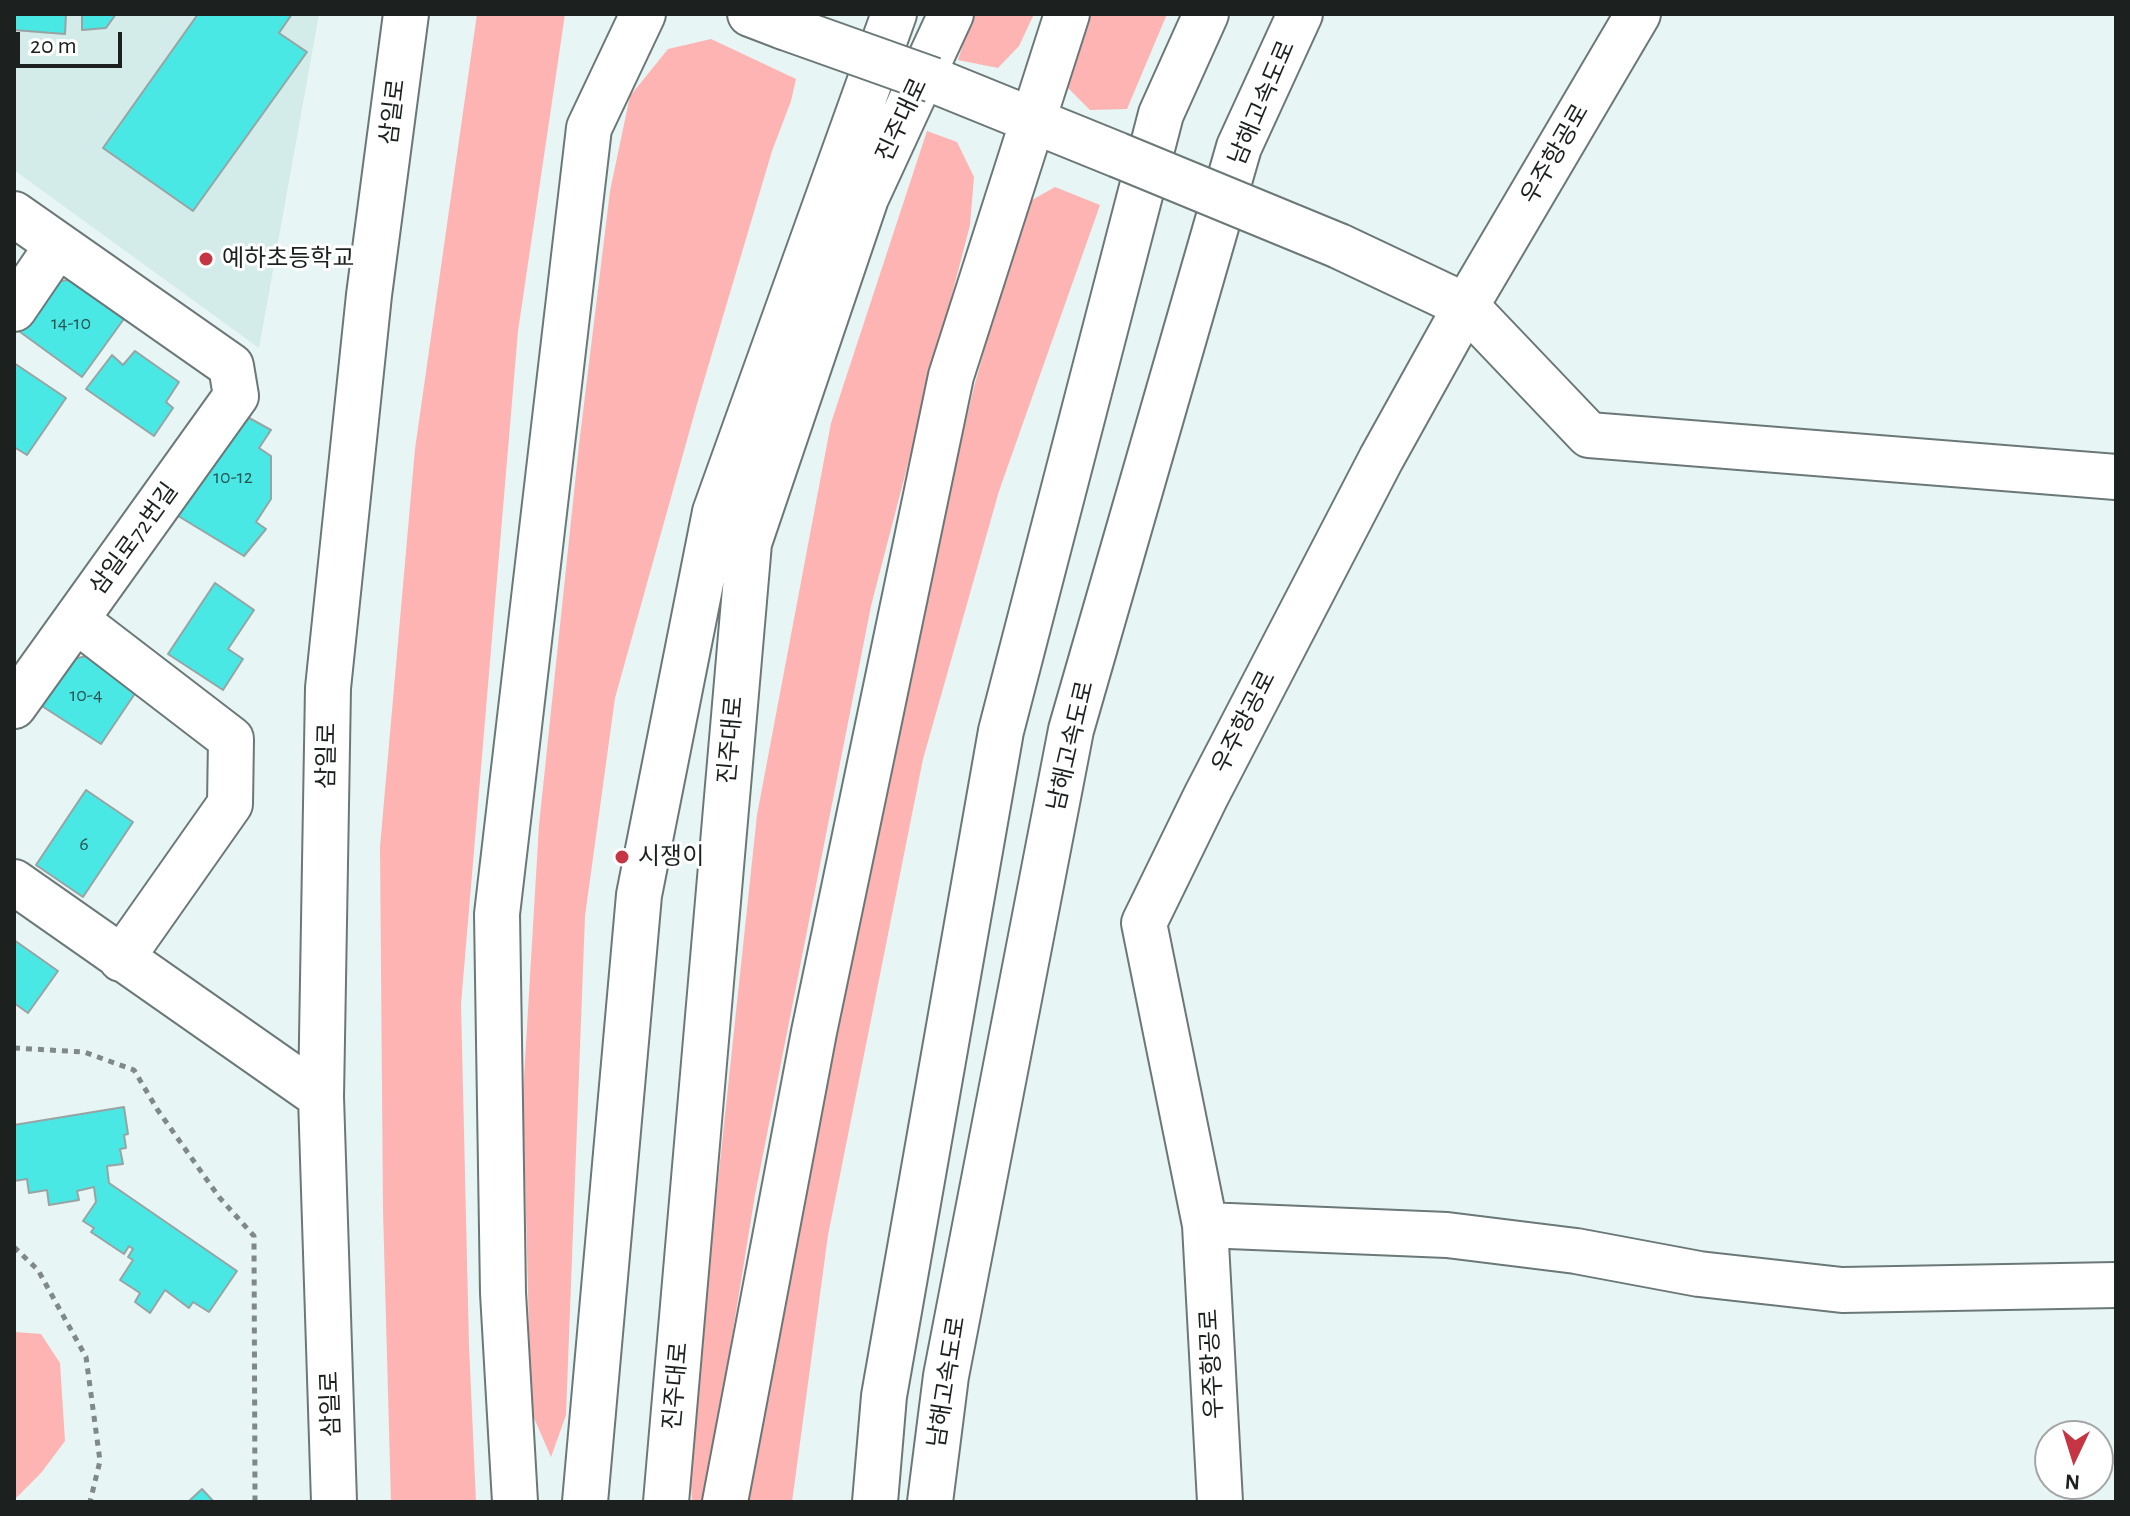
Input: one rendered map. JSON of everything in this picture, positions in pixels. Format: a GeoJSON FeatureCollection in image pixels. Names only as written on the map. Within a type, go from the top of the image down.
{"type":"FeatureCollection","features":[{"type":"Feature","properties":{"kind":"main road","name":"삼일로"},"geometry":{"type":"LineString","coordinates":[[334,1502],[321,1097],[328,688],[369,295],[406,14]]}},
{"type":"Feature","properties":{"kind":"main road"},"geometry":{"type":"LineString","coordinates":[[515,1502],[503,1293],[497,914],[589,128],[643,14]]}},
{"type":"Feature","properties":{"kind":"main road","name":"진주대로"},"geometry":{"type":"LineString","coordinates":[[585,1502],[639,895],[715,512],[894,14]]}},
{"type":"Feature","properties":{"kind":"main road","name":"진주대로"},"geometry":{"type":"LineString","coordinates":[[666,1502],[749,543],[866,198],[951,14]]}},
{"type":"Feature","properties":{"kind":"main road"},"geometry":{"type":"LineString","coordinates":[[725,1502],[814,1032],[951,376],[1067,14]]}},
{"type":"Feature","properties":{"kind":"main road"},"geometry":{"type":"LineString","coordinates":[[875,1502],[884,1396],[1001,731],[1161,114],[1206,14]]}},
{"type":"Feature","properties":{"kind":"main road","name":"남해고속도로"},"geometry":{"type":"LineString","coordinates":[[930,1502],[946,1376],[1071,730],[1239,147],[1300,14]]}},
{"type":"Feature","properties":{"kind":"main road","name":"우주항공로"},"geometry":{"type":"LineString","coordinates":[[1220,1502],[1205,1225],[1144,923],[1213,782],[1381,459],[1466,306],[1638,14]]}},
{"type":"Feature","properties":{"kind":"main road"},"geometry":{"type":"LineString","coordinates":[[767,20],[1034,120],[1339,246],[1466,306],[1589,435],[2116,477]]}},
{"type":"Feature","properties":{"kind":"main road"},"geometry":{"type":"LineString","coordinates":[[14,214],[57,246],[14,309]]}},
{"type":"Feature","properties":{"kind":"main road","name":"삼일로72번길"},"geometry":{"type":"LineString","coordinates":[[14,706],[236,396],[231,366],[57,246]]}},
{"type":"Feature","properties":{"kind":"main road"},"geometry":{"type":"LineString","coordinates":[[76,620],[231,739],[230,804],[121,959]]}},
{"type":"Feature","properties":{"kind":"main road"},"geometry":{"type":"LineString","coordinates":[[14,882],[321,1097]]}},
{"type":"Feature","properties":{"kind":"main road"},"geometry":{"type":"LineString","coordinates":[[1205,1225],[1447,1235],[1576,1251],[1699,1274],[1842,1290],[2116,1285]]}},
{"type":"Feature","properties":{"kind":"path"},"geometry":{"type":"LineString","coordinates":[[14,1048],[84,1052],[134,1070],[157,1109],[219,1197],[254,1236],[255,1502]]}},
{"type":"Feature","properties":{"kind":"path"},"geometry":{"type":"LineString","coordinates":[[14,1247],[38,1270],[86,1357],[100,1461],[90,1502]]}},
{"type":"Feature","properties":{"kind":"shaded area","name":"예하초등학교"},"geometry":{"type":"Polygon","coordinates":[[[14,14],[319,14],[259,348],[14,170],[14,14]]]}},
{"type":"Feature","properties":{"kind":"shaded area"},"geometry":{"type":"Polygon","coordinates":[[[477,14],[565,14],[518,331],[461,1004],[476,1502],[391,1502],[383,1210],[380,847],[415,449],[477,14]]]}},
{"type":"Feature","properties":{"kind":"shaded area"},"geometry":{"type":"Polygon","coordinates":[[[973,14],[1034,14],[1019,46],[998,68],[958,60],[973,14]]]}},
{"type":"Feature","properties":{"kind":"shaded area"},"geometry":{"type":"Polygon","coordinates":[[[1089,14],[1167,14],[1127,109],[1090,110],[1064,84],[1074,47],[1089,14]]]}},
{"type":"Feature","properties":{"kind":"shaded area"},"geometry":{"type":"Polygon","coordinates":[[[711,39],[796,79],[697,404],[615,698],[585,916],[566,1415],[551,1457],[531,1411],[523,1094],[539,825],[579,445],[610,191],[630,96],[668,49],[711,39]]]}},
{"type":"Feature","properties":{"kind":"shaded area"},"geometry":{"type":"Polygon","coordinates":[[[927,131],[957,142],[974,177],[970,225],[871,606],[755,1195],[708,1484],[702,1502],[692,1502],[689,1453],[757,815],[831,423],[927,131]]]}},
{"type":"Feature","properties":{"kind":"shaded area"},"geometry":{"type":"Polygon","coordinates":[[[1055,187],[1100,205],[999,491],[923,759],[828,1235],[792,1502],[745,1502],[898,711],[974,387],[1025,204],[1055,187]]]}},
{"type":"Feature","properties":{"kind":"shaded area"},"geometry":{"type":"Polygon","coordinates":[[[15,1332],[41,1334],[60,1363],[65,1441],[41,1473],[14,1500],[15,1332]]]}},
{"type":"Feature","properties":{"kind":"building"},"geometry":{"type":"Polygon","coordinates":[[[14,14],[66,14],[65,34],[14,30],[14,14]]]}},
{"type":"Feature","properties":{"kind":"building"},"geometry":{"type":"Polygon","coordinates":[[[82,14],[116,14],[106,28],[82,30],[82,14]]]}},
{"type":"Feature","properties":{"kind":"building"},"geometry":{"type":"Polygon","coordinates":[[[198,14],[292,14],[279,33],[307,52],[193,211],[103,148],[198,14]]]}},
{"type":"Feature","properties":{"kind":"building"},"geometry":{"type":"Polygon","coordinates":[[[74,279],[126,316],[82,377],[16,329],[49,283],[74,279]]]}},
{"type":"Feature","properties":{"kind":"building"},"geometry":{"type":"Polygon","coordinates":[[[135,351],[179,382],[166,402],[173,408],[154,436],[86,389],[112,355],[123,365],[135,351]]]}},
{"type":"Feature","properties":{"kind":"building"},"geometry":{"type":"Polygon","coordinates":[[[14,363],[66,398],[27,455],[14,447],[14,363]]]}},
{"type":"Feature","properties":{"kind":"building"},"geometry":{"type":"Polygon","coordinates":[[[242,414],[271,430],[259,448],[271,456],[271,499],[256,522],[266,529],[244,556],[170,511],[242,414]]]}},
{"type":"Feature","properties":{"kind":"building"},"geometry":{"type":"Polygon","coordinates":[[[215,583],[254,610],[228,649],[243,659],[223,690],[168,654],[215,583]]]}},
{"type":"Feature","properties":{"kind":"building"},"geometry":{"type":"Polygon","coordinates":[[[87,656],[138,689],[101,744],[34,701],[63,661],[87,656]]]}},
{"type":"Feature","properties":{"kind":"building"},"geometry":{"type":"Polygon","coordinates":[[[86,790],[133,822],[83,897],[36,865],[86,790]]]}},
{"type":"Feature","properties":{"kind":"building"},"geometry":{"type":"Polygon","coordinates":[[[14,940],[58,971],[28,1013],[14,1003],[14,940]]]}},
{"type":"Feature","properties":{"kind":"building"},"geometry":{"type":"Polygon","coordinates":[[[124,1107],[128,1134],[124,1135],[126,1148],[120,1149],[123,1164],[107,1166],[109,1183],[237,1271],[209,1312],[193,1302],[189,1308],[165,1290],[150,1313],[135,1302],[140,1293],[120,1280],[133,1260],[128,1257],[133,1249],[129,1246],[124,1254],[91,1232],[94,1228],[83,1221],[96,1202],[94,1187],[77,1191],[79,1200],[49,1205],[47,1190],[29,1193],[27,1179],[14,1181],[14,1125],[124,1107]]]}},
{"type":"Feature","properties":{"kind":"building"},"geometry":{"type":"Polygon","coordinates":[[[202,1489],[214,1502],[188,1502],[202,1489]]]}},
{"type":"Feature","properties":{"kind":"place","name":"예하초등학교"},"geometry":{"type":"Point","coordinates":[206,259]}},
{"type":"Feature","properties":{"kind":"place","name":"시쟁이"},"geometry":{"type":"Point","coordinates":[622,857]}}]}
